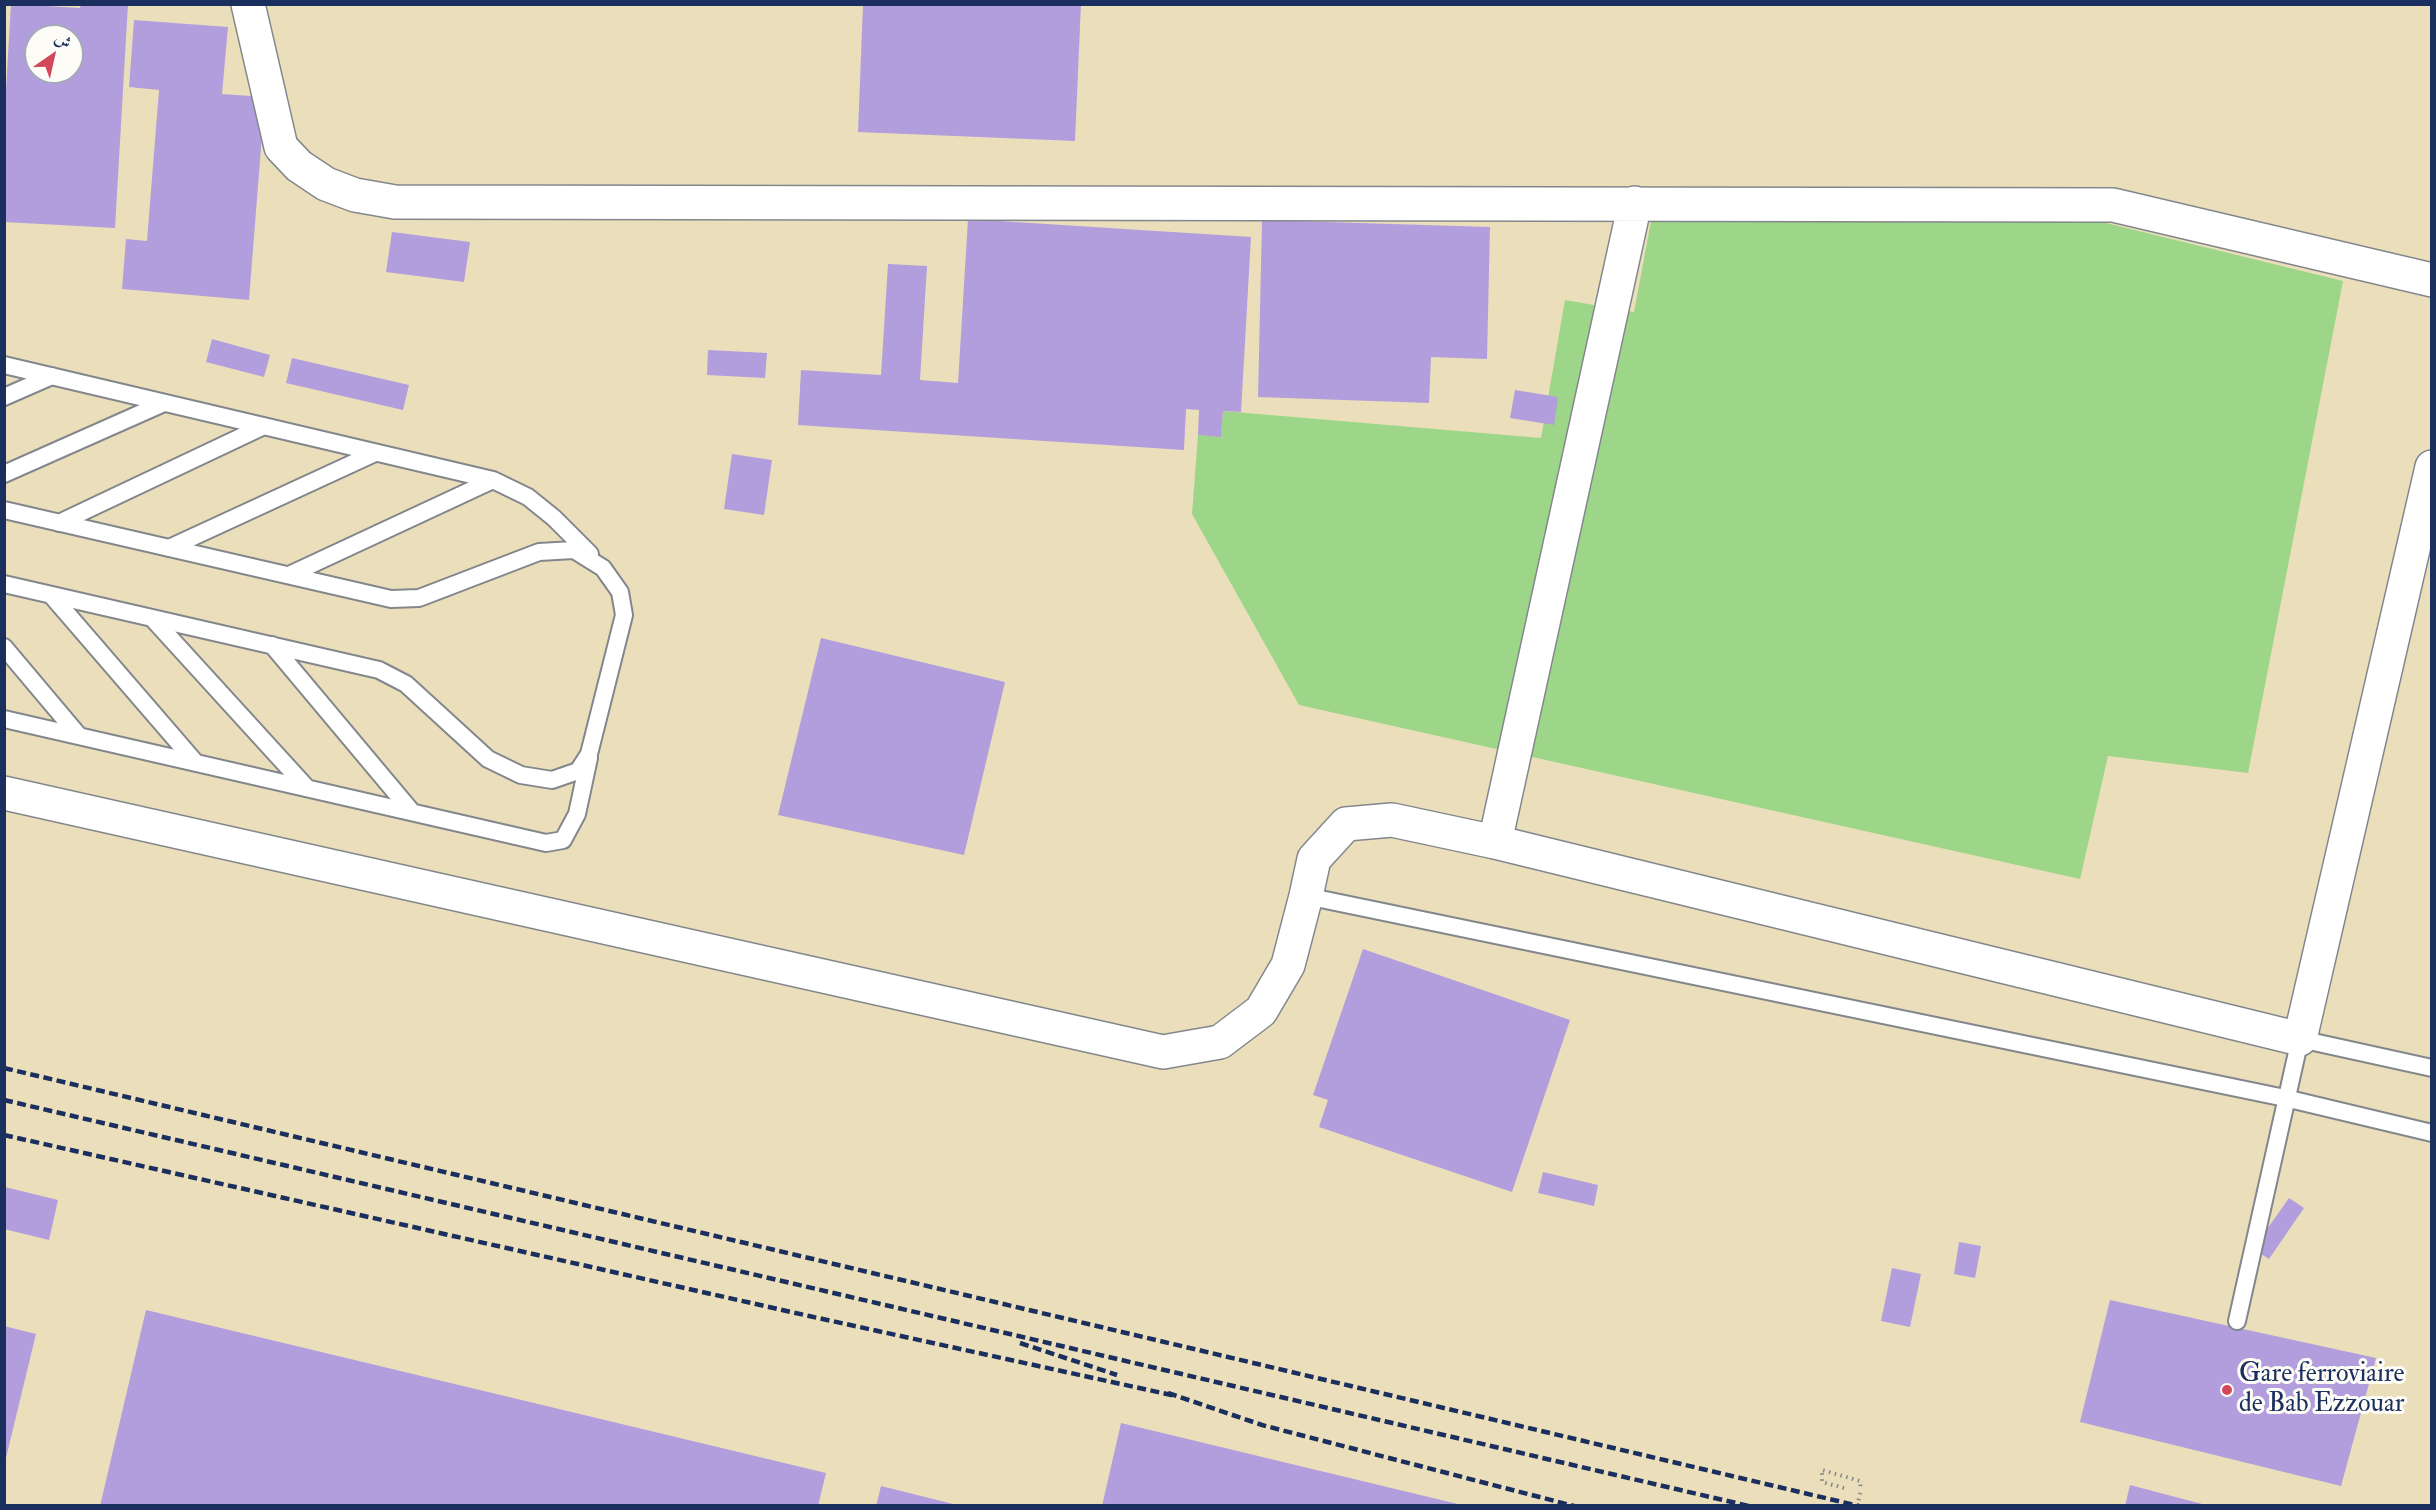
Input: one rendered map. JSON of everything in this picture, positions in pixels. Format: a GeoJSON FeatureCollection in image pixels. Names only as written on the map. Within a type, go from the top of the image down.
{"type":"FeatureCollection","features":[{"type":"Feature","properties":{"kind":"street"},"geometry":{"type":"LineString","coordinates":[[248,4],[281,147],[299,166],[326,184],[355,195],[395,202],[2113,205],[2432,280]]}},
{"type":"Feature","properties":{"kind":"street"},"geometry":{"type":"LineString","coordinates":[[1495,842],[1635,203]]}},
{"type":"Feature","properties":{"kind":"street"},"geometry":{"type":"LineString","coordinates":[[4,794],[1163,1052],[1220,1042],[1261,1011],[1288,965],[1314,859],[1346,824],[1392,820],[1495,842],[2300,1038],[2432,467]]}},
{"type":"Feature","properties":{"kind":"lane"},"geometry":{"type":"LineString","coordinates":[[4,365],[493,480],[528,497],[554,518],[603,568],[620,592],[624,615],[577,814],[563,840],[546,843],[4,718]]}},
{"type":"Feature","properties":{"kind":"lane"},"geometry":{"type":"LineString","coordinates":[[4,397],[52,376]]}},
{"type":"Feature","properties":{"kind":"lane"},"geometry":{"type":"LineString","coordinates":[[4,474],[164,403]]}},
{"type":"Feature","properties":{"kind":"lane"},"geometry":{"type":"LineString","coordinates":[[59,523],[264,426]]}},
{"type":"Feature","properties":{"kind":"lane"},"geometry":{"type":"LineString","coordinates":[[169,548],[375,453]]}},
{"type":"Feature","properties":{"kind":"lane"},"geometry":{"type":"LineString","coordinates":[[289,575],[493,480]]}},
{"type":"Feature","properties":{"kind":"lane"},"geometry":{"type":"LineString","coordinates":[[4,510],[391,599],[419,598],[539,552],[574,550],[603,568]]}},
{"type":"Feature","properties":{"kind":"lane"},"geometry":{"type":"LineString","coordinates":[[4,584],[379,670],[406,684],[488,759],[521,775],[552,780],[578,771],[590,754]]}},
{"type":"Feature","properties":{"kind":"lane"},"geometry":{"type":"LineString","coordinates":[[51,595],[196,763]]}},
{"type":"Feature","properties":{"kind":"lane"},"geometry":{"type":"LineString","coordinates":[[152,618],[307,788]]}},
{"type":"Feature","properties":{"kind":"lane"},"geometry":{"type":"LineString","coordinates":[[272,645],[412,812]]}},
{"type":"Feature","properties":{"kind":"lane"},"geometry":{"type":"LineString","coordinates":[[4,647],[79,736]]}},
{"type":"Feature","properties":{"kind":"lane"},"geometry":{"type":"LineString","coordinates":[[1306,896],[2285,1098],[2432,1133]]}},
{"type":"Feature","properties":{"kind":"lane"},"geometry":{"type":"LineString","coordinates":[[2237,1321],[2300,1038],[2432,1068]]}},
{"type":"Feature","properties":{"kind":"path"},"geometry":{"type":"LineString","coordinates":[[1844,1488],[1822,1482],[1822,1470],[1860,1481],[1861,1490],[1857,1506]]}},
{"type":"Feature","properties":{"kind":"green space"},"geometry":{"type":"Polygon","coordinates":[[[1651,221],[2102,222],[2343,281],[2248,773],[2108,756],[2080,879],[1299,705],[1192,514],[1198,435],[1221,436],[1223,411],[1541,438],[1565,300],[1634,312],[1651,221]]]}},
{"type":"Feature","properties":{"kind":"building"},"geometry":{"type":"Polygon","coordinates":[[[11,4],[80,8],[81,4],[128,4],[115,228],[4,222],[4,123],[11,4]]]}},
{"type":"Feature","properties":{"kind":"building"},"geometry":{"type":"Polygon","coordinates":[[[863,4],[1081,4],[1075,141],[858,132],[863,4]]]}},
{"type":"Feature","properties":{"kind":"building"},"geometry":{"type":"Polygon","coordinates":[[[134,20],[228,27],[222,94],[265,97],[249,300],[122,289],[126,239],[147,241],[159,90],[129,87],[134,20]]]}},
{"type":"Feature","properties":{"kind":"building"},"geometry":{"type":"Polygon","coordinates":[[[968,219],[1251,237],[1241,412],[1223,411],[1221,437],[1198,435],[1199,410],[1186,409],[1184,450],[798,425],[801,370],[881,375],[888,264],[927,266],[920,380],[958,383],[968,219]]]}},
{"type":"Feature","properties":{"kind":"building"},"geometry":{"type":"Polygon","coordinates":[[[1262,220],[1490,227],[1487,359],[1431,357],[1429,403],[1258,397],[1262,220]]]}},
{"type":"Feature","properties":{"kind":"building"},"geometry":{"type":"Polygon","coordinates":[[[392,232],[470,242],[464,282],[386,272],[392,232]]]}},
{"type":"Feature","properties":{"kind":"building"},"geometry":{"type":"Polygon","coordinates":[[[212,339],[270,355],[264,377],[206,362],[212,339]]]}},
{"type":"Feature","properties":{"kind":"building"},"geometry":{"type":"Polygon","coordinates":[[[708,350],[767,353],[765,378],[707,375],[708,350]]]}},
{"type":"Feature","properties":{"kind":"building"},"geometry":{"type":"Polygon","coordinates":[[[292,358],[409,385],[403,410],[286,383],[292,358]]]}},
{"type":"Feature","properties":{"kind":"building"},"geometry":{"type":"Polygon","coordinates":[[[1515,390],[1558,397],[1554,425],[1510,418],[1515,390]]]}},
{"type":"Feature","properties":{"kind":"building"},"geometry":{"type":"Polygon","coordinates":[[[732,454],[772,460],[764,515],[724,509],[732,454]]]}},
{"type":"Feature","properties":{"kind":"building"},"geometry":{"type":"Polygon","coordinates":[[[821,638],[1005,682],[964,855],[778,815],[821,638]]]}},
{"type":"Feature","properties":{"kind":"building"},"geometry":{"type":"Polygon","coordinates":[[[1363,949],[1570,1020],[1512,1192],[1319,1127],[1328,1100],[1313,1095],[1363,949]]]}},
{"type":"Feature","properties":{"kind":"building"},"geometry":{"type":"Polygon","coordinates":[[[1543,1172],[1598,1185],[1594,1206],[1538,1193],[1543,1172]]]}},
{"type":"Feature","properties":{"kind":"building"},"geometry":{"type":"Polygon","coordinates":[[[5,1187],[58,1200],[49,1240],[4,1229],[5,1187]]]}},
{"type":"Feature","properties":{"kind":"building"},"geometry":{"type":"Polygon","coordinates":[[[2289,1198],[2304,1208],[2269,1259],[2253,1249],[2289,1198]]]}},
{"type":"Feature","properties":{"kind":"building"},"geometry":{"type":"Polygon","coordinates":[[[1959,1242],[1981,1246],[1975,1278],[1954,1274],[1959,1242]]]}},
{"type":"Feature","properties":{"kind":"building"},"geometry":{"type":"Polygon","coordinates":[[[1892,1268],[1921,1274],[1910,1327],[1881,1321],[1892,1268]]]}},
{"type":"Feature","properties":{"kind":"building","name":"Gare ferroviaire de Bab Ezzouar"},"geometry":{"type":"Polygon","coordinates":[[[2110,1300],[2376,1358],[2341,1486],[2080,1422],[2110,1300]]]}},
{"type":"Feature","properties":{"kind":"building"},"geometry":{"type":"Polygon","coordinates":[[[146,1310],[826,1473],[818,1506],[100,1506],[146,1310]]]}},
{"type":"Feature","properties":{"kind":"building"},"geometry":{"type":"Polygon","coordinates":[[[4,1326],[36,1334],[5,1462],[4,1462],[4,1326]]]}},
{"type":"Feature","properties":{"kind":"building"},"geometry":{"type":"Polygon","coordinates":[[[1121,1423],[1462,1505],[1462,1506],[1102,1506],[1121,1423]]]}},
{"type":"Feature","properties":{"kind":"building"},"geometry":{"type":"Polygon","coordinates":[[[2130,1485],[2206,1505],[2206,1506],[2125,1506],[2130,1485]]]}},
{"type":"Feature","properties":{"kind":"building"},"geometry":{"type":"Polygon","coordinates":[[[881,1486],[957,1505],[957,1506],[876,1506],[881,1486]]]}},
{"type":"Feature","properties":{"kind":"railway"},"geometry":{"type":"LineString","coordinates":[[4,1068],[1859,1506]]}},
{"type":"Feature","properties":{"kind":"railway"},"geometry":{"type":"LineString","coordinates":[[4,1100],[1749,1506]]}},
{"type":"Feature","properties":{"kind":"railway"},"geometry":{"type":"LineString","coordinates":[[4,1135],[1176,1396]]}},
{"type":"Feature","properties":{"kind":"railway"},"geometry":{"type":"LineString","coordinates":[[1020,1343],[1117,1375]]}},
{"type":"Feature","properties":{"kind":"railway"},"geometry":{"type":"LineString","coordinates":[[1168,1393],[1262,1425],[1574,1506]]}},
{"type":"Feature","properties":{"kind":"place","name":"Gare ferroviaire de Bab Ezzouar"},"geometry":{"type":"Point","coordinates":[2227,1390]}}]}
